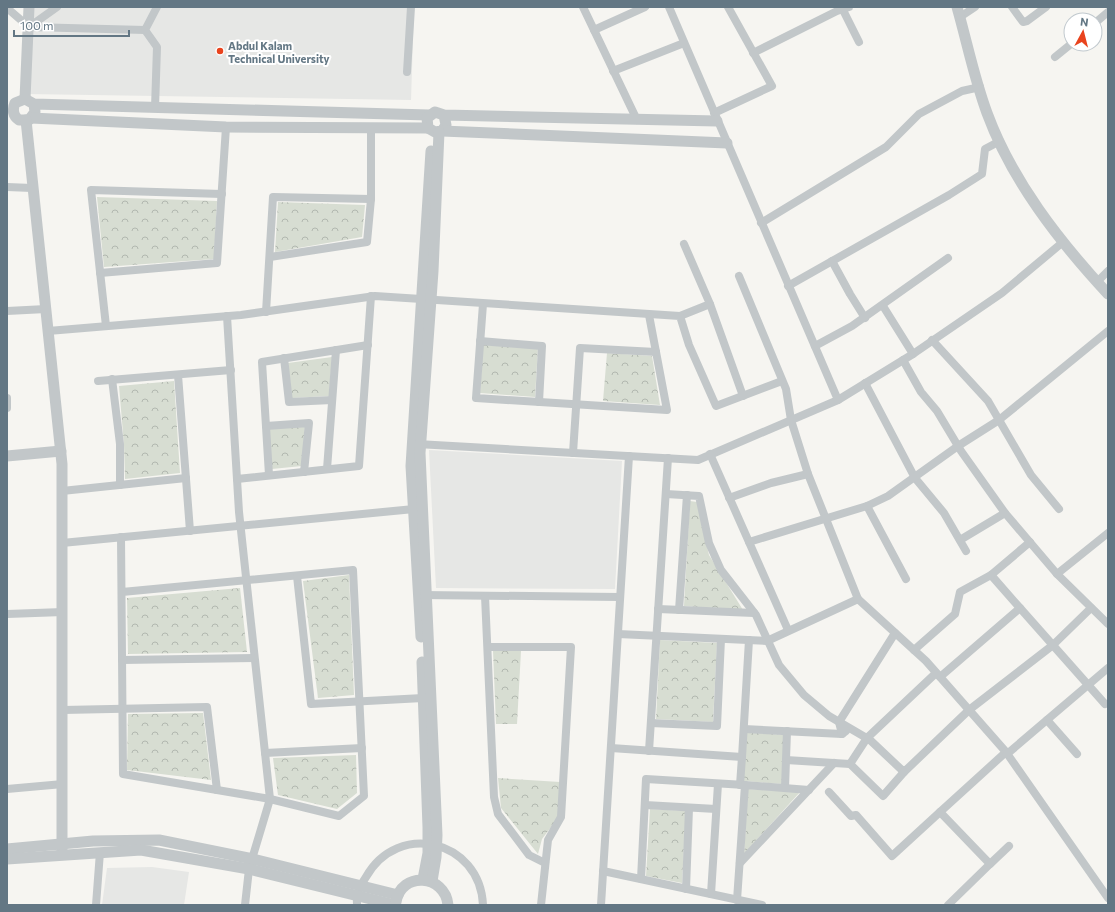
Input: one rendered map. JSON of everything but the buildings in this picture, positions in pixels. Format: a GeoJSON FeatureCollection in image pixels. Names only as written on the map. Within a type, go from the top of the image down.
{"type":"FeatureCollection","features":[{"type":"Feature","properties":{"kind":"street"},"geometry":{"type":"LineString","coordinates":[[25,119],[13,112],[20,102],[29,27],[29,7]]}},
{"type":"Feature","properties":{"kind":"street"},"geometry":{"type":"LineString","coordinates":[[29,27],[57,7]]}},
{"type":"Feature","properties":{"kind":"street"},"geometry":{"type":"LineString","coordinates":[[145,30],[158,7]]}},
{"type":"Feature","properties":{"kind":"street"},"geometry":{"type":"LineString","coordinates":[[407,72],[411,7]]}},
{"type":"Feature","properties":{"kind":"street"},"geometry":{"type":"LineString","coordinates":[[583,7],[637,120]]}},
{"type":"Feature","properties":{"kind":"street"},"geometry":{"type":"LineString","coordinates":[[594,30],[645,7]]}},
{"type":"Feature","properties":{"kind":"street"},"geometry":{"type":"LineString","coordinates":[[668,7],[838,400]]}},
{"type":"Feature","properties":{"kind":"street"},"geometry":{"type":"LineString","coordinates":[[20,102],[155,108],[429,115],[435,112],[444,115],[637,120],[716,117],[772,86],[729,7]]}},
{"type":"Feature","properties":{"kind":"street"},"geometry":{"type":"LineString","coordinates":[[974,7],[958,12],[987,112],[1000,142],[1030,196],[1074,257],[1108,294]]}},
{"type":"Feature","properties":{"kind":"street"},"geometry":{"type":"LineString","coordinates":[[1012,7],[1023,22],[1027,21],[1046,7]]}},
{"type":"Feature","properties":{"kind":"street"},"geometry":{"type":"LineString","coordinates":[[7,8],[29,27],[145,30]]}},
{"type":"Feature","properties":{"kind":"street"},"geometry":{"type":"LineString","coordinates":[[753,53],[837,11],[846,9],[859,42]]}},
{"type":"Feature","properties":{"kind":"street"},"geometry":{"type":"LineString","coordinates":[[145,30],[157,47],[155,108]]}},
{"type":"Feature","properties":{"kind":"street"},"geometry":{"type":"LineString","coordinates":[[613,71],[684,43]]}},
{"type":"Feature","properties":{"kind":"street"},"geometry":{"type":"LineString","coordinates":[[1055,57],[1063,50]]}},
{"type":"Feature","properties":{"kind":"street"},"geometry":{"type":"LineString","coordinates":[[761,223],[886,147],[919,114],[962,91],[980,87]]}},
{"type":"Feature","properties":{"kind":"street"},"geometry":{"type":"LineString","coordinates":[[20,102],[35,112],[25,119]]}},
{"type":"Feature","properties":{"kind":"street"},"geometry":{"type":"LineString","coordinates":[[427,880],[432,844],[434,749],[423,595],[416,444],[426,300],[435,130],[426,121],[429,115]]}},
{"type":"Feature","properties":{"kind":"street"},"geometry":{"type":"LineString","coordinates":[[435,130],[447,122],[444,115]]}},
{"type":"Feature","properties":{"kind":"street"},"geometry":{"type":"LineString","coordinates":[[25,119],[61,450],[63,612],[62,849]]}},
{"type":"Feature","properties":{"kind":"street"},"geometry":{"type":"LineString","coordinates":[[7,120],[25,119],[226,127],[435,130],[727,143]]}},
{"type":"Feature","properties":{"kind":"street"},"geometry":{"type":"LineString","coordinates":[[100,273],[217,263],[226,127]]}},
{"type":"Feature","properties":{"kind":"street"},"geometry":{"type":"LineString","coordinates":[[270,257],[367,242],[371,200],[371,129]]}},
{"type":"Feature","properties":{"kind":"street"},"geometry":{"type":"LineString","coordinates":[[788,286],[949,195],[982,174],[985,149],[1000,142]]}},
{"type":"Feature","properties":{"kind":"street"},"geometry":{"type":"LineString","coordinates":[[7,187],[32,188]]}},
{"type":"Feature","properties":{"kind":"street"},"geometry":{"type":"LineString","coordinates":[[106,326],[91,190],[222,194]]}},
{"type":"Feature","properties":{"kind":"street"},"geometry":{"type":"LineString","coordinates":[[266,312],[274,197],[371,200]]}},
{"type":"Feature","properties":{"kind":"street"},"geometry":{"type":"LineString","coordinates":[[416,444],[698,460],[838,400],[865,384],[913,354],[1002,293],[1063,242]]}},
{"type":"Feature","properties":{"kind":"street"},"geometry":{"type":"LineString","coordinates":[[684,244],[710,304],[743,396]]}},
{"type":"Feature","properties":{"kind":"street"},"geometry":{"type":"LineString","coordinates":[[815,346],[865,318],[948,258]]}},
{"type":"Feature","properties":{"kind":"street"},"geometry":{"type":"LineString","coordinates":[[832,261],[865,318]]}},
{"type":"Feature","properties":{"kind":"street"},"geometry":{"type":"LineString","coordinates":[[1097,282],[1108,271]]}},
{"type":"Feature","properties":{"kind":"street"},"geometry":{"type":"LineString","coordinates":[[739,276],[782,381],[791,420],[808,474],[827,518],[858,599],[914,650],[938,675],[1006,753],[1108,898]]}},
{"type":"Feature","properties":{"kind":"street"},"geometry":{"type":"LineString","coordinates":[[237,479],[359,466],[371,296]]}},
{"type":"Feature","properties":{"kind":"street"},"geometry":{"type":"LineString","coordinates":[[48,331],[266,312],[371,296],[680,316],[710,304]]}},
{"type":"Feature","properties":{"kind":"street"},"geometry":{"type":"LineString","coordinates":[[483,304],[476,398],[666,410],[649,315]]}},
{"type":"Feature","properties":{"kind":"street"},"geometry":{"type":"LineString","coordinates":[[883,306],[913,354]]}},
{"type":"Feature","properties":{"kind":"street"},"geometry":{"type":"LineString","coordinates":[[7,311],[46,309]]}},
{"type":"Feature","properties":{"kind":"street"},"geometry":{"type":"LineString","coordinates":[[228,316],[240,526],[270,799],[251,864],[245,905]]}},
{"type":"Feature","properties":{"kind":"street"},"geometry":{"type":"LineString","coordinates":[[680,316],[689,345],[716,406],[782,381]]}},
{"type":"Feature","properties":{"kind":"street"},"geometry":{"type":"LineString","coordinates":[[749,542],[867,506],[888,496],[958,446],[1000,420],[1108,331]]}},
{"type":"Feature","properties":{"kind":"street"},"geometry":{"type":"LineString","coordinates":[[932,340],[988,401],[1031,475],[1059,509]]}},
{"type":"Feature","properties":{"kind":"street"},"geometry":{"type":"LineString","coordinates":[[480,341],[542,346],[539,402]]}},
{"type":"Feature","properties":{"kind":"street"},"geometry":{"type":"LineString","coordinates":[[269,475],[262,362],[368,345]]}},
{"type":"Feature","properties":{"kind":"street"},"geometry":{"type":"LineString","coordinates":[[573,453],[580,348],[656,352]]}},
{"type":"Feature","properties":{"kind":"street"},"geometry":{"type":"LineString","coordinates":[[327,469],[336,350]]}},
{"type":"Feature","properties":{"kind":"street"},"geometry":{"type":"LineString","coordinates":[[284,358],[289,402],[332,400]]}},
{"type":"Feature","properties":{"kind":"street"},"geometry":{"type":"LineString","coordinates":[[903,360],[921,392],[937,411],[958,446],[1005,513],[1057,574],[1108,624]]}},
{"type":"Feature","properties":{"kind":"street"},"geometry":{"type":"LineString","coordinates":[[98,381],[231,370]]}},
{"type":"Feature","properties":{"kind":"street"},"geometry":{"type":"LineString","coordinates":[[178,375],[190,531]]}},
{"type":"Feature","properties":{"kind":"street"},"geometry":{"type":"LineString","coordinates":[[112,379],[120,444],[120,485]]}},
{"type":"Feature","properties":{"kind":"street"},"geometry":{"type":"LineString","coordinates":[[865,384],[915,478],[944,513],[966,551]]}},
{"type":"Feature","properties":{"kind":"street"},"geometry":{"type":"LineString","coordinates":[[7,398],[7,408]]}},
{"type":"Feature","properties":{"kind":"street"},"geometry":{"type":"LineString","coordinates":[[266,426],[309,423],[304,472]]}},
{"type":"Feature","properties":{"kind":"street"},"geometry":{"type":"LineString","coordinates":[[416,444],[411,466],[423,595],[424,698],[432,844]]}},
{"type":"Feature","properties":{"kind":"street"},"geometry":{"type":"LineString","coordinates":[[7,456],[61,450]]}},
{"type":"Feature","properties":{"kind":"street"},"geometry":{"type":"LineString","coordinates":[[710,454],[788,630]]}},
{"type":"Feature","properties":{"kind":"street"},"geometry":{"type":"LineString","coordinates":[[601,905],[629,456]]}},
{"type":"Feature","properties":{"kind":"street"},"geometry":{"type":"LineString","coordinates":[[649,751],[668,458]]}},
{"type":"Feature","properties":{"kind":"street"},"geometry":{"type":"LineString","coordinates":[[729,498],[771,483],[808,474]]}},
{"type":"Feature","properties":{"kind":"street"},"geometry":{"type":"LineString","coordinates":[[62,491],[186,478]]}},
{"type":"Feature","properties":{"kind":"street"},"geometry":{"type":"LineString","coordinates":[[666,494],[699,496],[709,543],[721,570],[754,613],[779,665],[804,695],[839,722],[867,738],[904,772]]}},
{"type":"Feature","properties":{"kind":"street"},"geometry":{"type":"LineString","coordinates":[[679,610],[687,495]]}},
{"type":"Feature","properties":{"kind":"street"},"geometry":{"type":"LineString","coordinates":[[867,506],[906,579]]}},
{"type":"Feature","properties":{"kind":"street"},"geometry":{"type":"LineString","coordinates":[[62,543],[414,510]]}},
{"type":"Feature","properties":{"kind":"street"},"geometry":{"type":"LineString","coordinates":[[960,540],[1005,513]]}},
{"type":"Feature","properties":{"kind":"street"},"geometry":{"type":"LineString","coordinates":[[1057,574],[1108,533]]}},
{"type":"Feature","properties":{"kind":"street"},"geometry":{"type":"LineString","coordinates":[[121,537],[123,774],[270,799],[338,816],[364,796],[353,570],[122,592]]}},
{"type":"Feature","properties":{"kind":"street"},"geometry":{"type":"LineString","coordinates":[[914,650],[955,614],[960,592],[991,575],[1030,542]]}},
{"type":"Feature","properties":{"kind":"street"},"geometry":{"type":"LineString","coordinates":[[991,575],[1089,684],[1105,704]]}},
{"type":"Feature","properties":{"kind":"street"},"geometry":{"type":"LineString","coordinates":[[298,576],[311,704],[424,698]]}},
{"type":"Feature","properties":{"kind":"street"},"geometry":{"type":"LineString","coordinates":[[423,595],[620,597]]}},
{"type":"Feature","properties":{"kind":"street"},"geometry":{"type":"LineString","coordinates":[[485,596],[494,797],[498,814],[529,855],[545,863]]}},
{"type":"Feature","properties":{"kind":"street"},"geometry":{"type":"LineString","coordinates":[[618,634],[767,641],[858,599]]}},
{"type":"Feature","properties":{"kind":"street"},"geometry":{"type":"LineString","coordinates":[[850,764],[867,738],[938,675],[1020,608]]}},
{"type":"Feature","properties":{"kind":"street"},"geometry":{"type":"LineString","coordinates":[[786,760],[850,764],[883,796],[904,772],[969,710],[1053,645],[1091,608]]}},
{"type":"Feature","properties":{"kind":"street"},"geometry":{"type":"LineString","coordinates":[[658,609],[754,613]]}},
{"type":"Feature","properties":{"kind":"street"},"geometry":{"type":"LineString","coordinates":[[7,614],[63,612]]}},
{"type":"Feature","properties":{"kind":"street"},"geometry":{"type":"LineString","coordinates":[[842,734],[839,722],[895,633]]}},
{"type":"Feature","properties":{"kind":"street"},"geometry":{"type":"LineString","coordinates":[[651,723],[716,726],[722,639]]}},
{"type":"Feature","properties":{"kind":"street"},"geometry":{"type":"LineString","coordinates":[[737,900],[743,785],[742,757],[749,640]]}},
{"type":"Feature","properties":{"kind":"street"},"geometry":{"type":"LineString","coordinates":[[488,647],[571,647],[561,817],[548,840],[541,905]]}},
{"type":"Feature","properties":{"kind":"street"},"geometry":{"type":"LineString","coordinates":[[122,660],[254,658]]}},
{"type":"Feature","properties":{"kind":"street"},"geometry":{"type":"LineString","coordinates":[[829,792],[851,816],[856,815],[892,856],[1006,753],[1108,668]]}},
{"type":"Feature","properties":{"kind":"street"},"geometry":{"type":"LineString","coordinates":[[63,710],[208,707],[217,790]]}},
{"type":"Feature","properties":{"kind":"street"},"geometry":{"type":"LineString","coordinates":[[1047,720],[1077,754]]}},
{"type":"Feature","properties":{"kind":"street"},"geometry":{"type":"LineString","coordinates":[[744,729],[842,734],[849,728]]}},
{"type":"Feature","properties":{"kind":"street"},"geometry":{"type":"LineString","coordinates":[[785,788],[787,731]]}},
{"type":"Feature","properties":{"kind":"street"},"geometry":{"type":"LineString","coordinates":[[265,753],[362,748]]}},
{"type":"Feature","properties":{"kind":"street"},"geometry":{"type":"LineString","coordinates":[[611,748],[742,757]]}},
{"type":"Feature","properties":{"kind":"street"},"geometry":{"type":"LineString","coordinates":[[740,863],[834,763]]}},
{"type":"Feature","properties":{"kind":"street"},"geometry":{"type":"LineString","coordinates":[[641,879],[646,779],[809,790]]}},
{"type":"Feature","properties":{"kind":"street"},"geometry":{"type":"LineString","coordinates":[[7,789],[63,784]]}},
{"type":"Feature","properties":{"kind":"street"},"geometry":{"type":"LineString","coordinates":[[711,894],[718,784]]}},
{"type":"Feature","properties":{"kind":"street"},"geometry":{"type":"LineString","coordinates":[[645,805],[716,809]]}},
{"type":"Feature","properties":{"kind":"street"},"geometry":{"type":"LineString","coordinates":[[686,889],[689,808]]}},
{"type":"Feature","properties":{"kind":"street"},"geometry":{"type":"LineString","coordinates":[[940,812],[990,864]]}},
{"type":"Feature","properties":{"kind":"street"},"geometry":{"type":"LineString","coordinates":[[7,859],[62,849],[134,839],[160,840],[251,864],[358,896],[396,902],[407,884],[427,880],[443,891],[448,905]]}},
{"type":"Feature","properties":{"kind":"street"},"geometry":{"type":"LineString","coordinates":[[358,896],[373,864],[388,852],[404,845],[432,844],[450,851],[462,859],[474,872],[482,895],[483,905]]}},
{"type":"Feature","properties":{"kind":"street"},"geometry":{"type":"LineString","coordinates":[[948,905],[1008,846]]}},
{"type":"Feature","properties":{"kind":"street"},"geometry":{"type":"LineString","coordinates":[[7,849],[62,849],[100,852],[141,850],[251,864]]}},
{"type":"Feature","properties":{"kind":"street"},"geometry":{"type":"LineString","coordinates":[[96,905],[100,852]]}},
{"type":"Feature","properties":{"kind":"street"},"geometry":{"type":"LineString","coordinates":[[603,871],[762,905]]}},
{"type":"Feature","properties":{"kind":"shaded area","name":"Abdul Kalam Technical University"},"geometry":{"type":"Polygon","coordinates":[[[28,7],[414,7],[411,100],[25,94],[28,7]]]}},
{"type":"Feature","properties":{"kind":"shaded area"},"geometry":{"type":"Polygon","coordinates":[[[429,450],[622,461],[615,589],[436,588],[429,450]]]}},
{"type":"Feature","properties":{"kind":"shaded area"},"geometry":{"type":"Polygon","coordinates":[[[152,867],[189,872],[184,905],[102,905],[107,868],[152,867]]]}},
{"type":"Feature","properties":{"kind":"green space"},"geometry":{"type":"Polygon","coordinates":[[[97,197],[217,201],[214,259],[104,267],[97,197]]]}},
{"type":"Feature","properties":{"kind":"green space"},"geometry":{"type":"Polygon","coordinates":[[[278,202],[365,205],[362,237],[275,252],[278,202]]]}},
{"type":"Feature","properties":{"kind":"green space"},"geometry":{"type":"Polygon","coordinates":[[[483,344],[538,348],[535,397],[480,393],[483,344]]]}},
{"type":"Feature","properties":{"kind":"green space"},"geometry":{"type":"Polygon","coordinates":[[[607,353],[652,356],[660,405],[603,401],[607,353]]]}},
{"type":"Feature","properties":{"kind":"green space"},"geometry":{"type":"Polygon","coordinates":[[[332,357],[329,396],[292,398],[288,363],[332,357]]]}},
{"type":"Feature","properties":{"kind":"green space"},"geometry":{"type":"Polygon","coordinates":[[[174,381],[180,473],[125,479],[119,386],[174,381]]]}},
{"type":"Feature","properties":{"kind":"green space"},"geometry":{"type":"Polygon","coordinates":[[[305,426],[302,466],[272,469],[269,429],[305,426]]]}},
{"type":"Feature","properties":{"kind":"green space"},"geometry":{"type":"Polygon","coordinates":[[[690,501],[697,502],[709,555],[743,610],[684,606],[690,501]]]}},
{"type":"Feature","properties":{"kind":"green space"},"geometry":{"type":"Polygon","coordinates":[[[349,575],[354,695],[318,698],[303,581],[349,575]]]}},
{"type":"Feature","properties":{"kind":"green space"},"geometry":{"type":"Polygon","coordinates":[[[240,588],[247,652],[128,654],[127,598],[240,588]]]}},
{"type":"Feature","properties":{"kind":"green space"},"geometry":{"type":"Polygon","coordinates":[[[660,640],[717,643],[713,722],[656,719],[660,640]]]}},
{"type":"Feature","properties":{"kind":"green space"},"geometry":{"type":"Polygon","coordinates":[[[493,651],[521,651],[517,724],[496,724],[493,651]]]}},
{"type":"Feature","properties":{"kind":"green space"},"geometry":{"type":"Polygon","coordinates":[[[203,713],[211,780],[127,770],[128,714],[203,713]]]}},
{"type":"Feature","properties":{"kind":"green space"},"geometry":{"type":"Polygon","coordinates":[[[746,732],[785,735],[782,784],[743,781],[746,732]]]}},
{"type":"Feature","properties":{"kind":"green space"},"geometry":{"type":"Polygon","coordinates":[[[356,755],[357,793],[337,809],[278,795],[273,758],[356,755]]]}},
{"type":"Feature","properties":{"kind":"green space"},"geometry":{"type":"Polygon","coordinates":[[[498,778],[560,782],[558,818],[542,839],[538,854],[501,808],[498,778]]]}},
{"type":"Feature","properties":{"kind":"green space"},"geometry":{"type":"Polygon","coordinates":[[[748,789],[800,792],[744,854],[748,789]]]}},
{"type":"Feature","properties":{"kind":"green space"},"geometry":{"type":"Polygon","coordinates":[[[650,809],[686,811],[682,883],[646,876],[650,809]]]}},
{"type":"Feature","properties":{"kind":"place","name":"Abdul Kalam Technical University"},"geometry":{"type":"Point","coordinates":[220,51]}}]}
